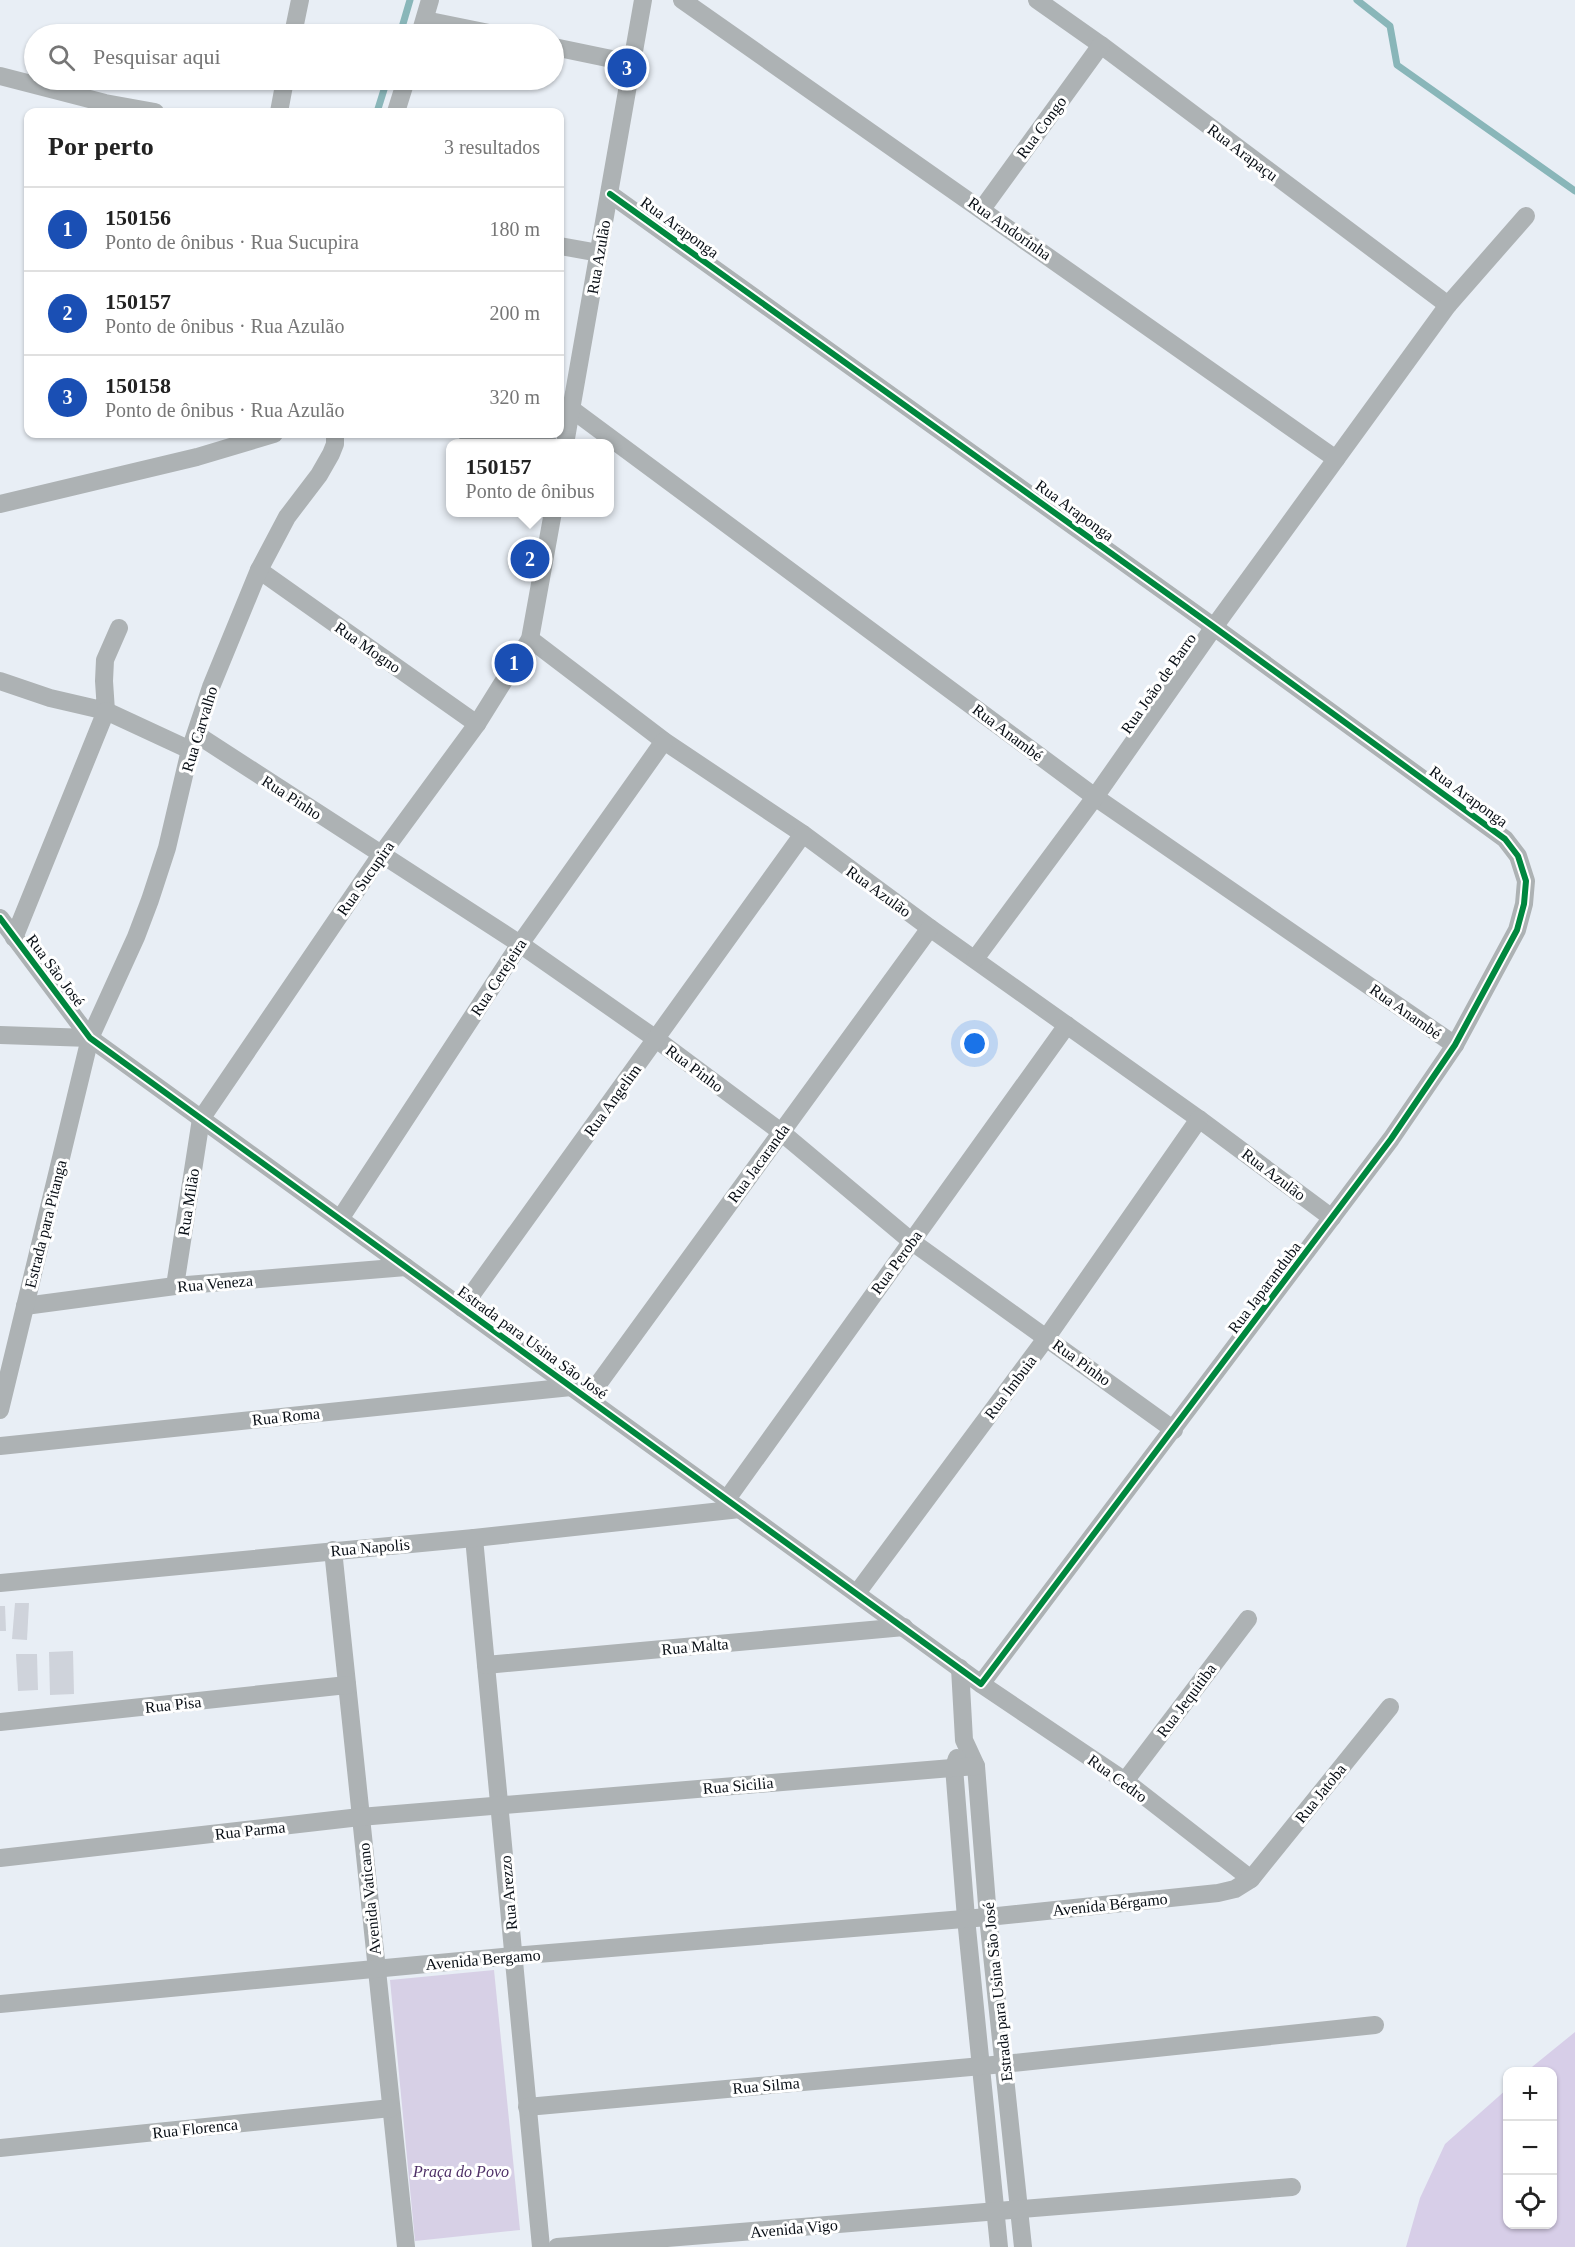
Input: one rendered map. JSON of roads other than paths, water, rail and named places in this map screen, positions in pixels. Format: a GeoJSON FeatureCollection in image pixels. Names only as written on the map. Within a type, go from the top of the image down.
{"type":"FeatureCollection","features":[{"type":"Feature","properties":{"kind":"street"},"geometry":{"type":"LineString","coordinates":[[295,24],[300,0]]}},
{"type":"Feature","properties":{"kind":"street"},"geometry":{"type":"LineString","coordinates":[[424,24],[430,0]]}},
{"type":"Feature","properties":{"kind":"street","name":"Rua Azulão"},"geometry":{"type":"LineString","coordinates":[[566,439],[643,0]]}},
{"type":"Feature","properties":{"kind":"street","name":"Rua Andorinha"},"geometry":{"type":"LineString","coordinates":[[682,0],[982,208],[1336,459]]}},
{"type":"Feature","properties":{"kind":"street","name":"Rua Arapaçu"},"geometry":{"type":"LineString","coordinates":[[1038,0],[1448,305]]}},
{"type":"Feature","properties":{"kind":"street","name":"Rua Congo"},"geometry":{"type":"LineString","coordinates":[[982,208],[1101,45]]}},
{"type":"Feature","properties":{"kind":"street"},"geometry":{"type":"LineString","coordinates":[[564,49],[631,63]]}},
{"type":"Feature","properties":{"kind":"street"},"geometry":{"type":"LineString","coordinates":[[0,76],[24,82]]}},
{"type":"Feature","properties":{"kind":"street"},"geometry":{"type":"LineString","coordinates":[[54,90],[133,108]]}},
{"type":"Feature","properties":{"kind":"street"},"geometry":{"type":"LineString","coordinates":[[280,108],[283,90]]}},
{"type":"Feature","properties":{"kind":"street"},"geometry":{"type":"LineString","coordinates":[[397,108],[403,90]]}},
{"type":"Feature","properties":{"kind":"street","name":"Rua Araponga"},"geometry":{"type":"LineString","coordinates":[[610,194],[1214,627],[1505,839],[1518,856]]}},
{"type":"Feature","properties":{"kind":"street","name":"Rua João de Barro"},"geometry":{"type":"LineString","coordinates":[[975,958],[1095,797],[1214,627],[1448,305],[1526,216]]}},
{"type":"Feature","properties":{"kind":"street"},"geometry":{"type":"LineString","coordinates":[[564,247],[599,253]]}},
{"type":"Feature","properties":{"kind":"street","name":"Rua Anambé"},"geometry":{"type":"LineString","coordinates":[[570,408],[612,439]]}},
{"type":"Feature","properties":{"kind":"street"},"geometry":{"type":"LineString","coordinates":[[0,504],[197,457],[261,438]]}},
{"type":"Feature","properties":{"kind":"street","name":"Rua Carvalho"},"geometry":{"type":"LineString","coordinates":[[90,1038],[136,937],[150,900],[167,848],[193,742],[211,687],[260,570],[287,517],[319,475],[331,454],[335,438]]}},
{"type":"Feature","properties":{"kind":"street","name":"Rua Anambé"},"geometry":{"type":"LineString","coordinates":[[614,441],[1095,797],[1455,1045]]}},
{"type":"Feature","properties":{"kind":"street"},"geometry":{"type":"LineString","coordinates":[[530,639],[552,517]]}},
{"type":"Feature","properties":{"kind":"street","name":"Rua Mogno"},"geometry":{"type":"LineString","coordinates":[[260,570],[477,724]]}},
{"type":"Feature","properties":{"kind":"street"},"geometry":{"type":"LineString","coordinates":[[14,938],[106,711],[105,660],[119,628]]}},
{"type":"Feature","properties":{"kind":"street","name":"Rua Azulão"},"geometry":{"type":"LineString","coordinates":[[530,639],[664,741],[803,834],[930,928],[1199,1119],[1332,1218]]}},
{"type":"Feature","properties":{"kind":"street","name":"Rua Sucupira"},"geometry":{"type":"LineString","coordinates":[[201,1119],[380,856],[477,724],[530,639]]}},
{"type":"Feature","properties":{"kind":"street","name":"Rua Pinho"},"geometry":{"type":"LineString","coordinates":[[0,681],[50,698],[106,711],[193,742],[520,944],[781,1132],[911,1241],[1174,1430]]}},
{"type":"Feature","properties":{"kind":"street","name":"Rua Cerejeira"},"geometry":{"type":"LineString","coordinates":[[340,1219],[520,944],[664,741]]}},
{"type":"Feature","properties":{"kind":"street","name":"Rua Angelim"},"geometry":{"type":"LineString","coordinates":[[462,1308],[803,834]]}},
{"type":"Feature","properties":{"kind":"street","name":"Rua Japaranduba"},"geometry":{"type":"LineString","coordinates":[[981,1684],[1391,1139],[1455,1045],[1517,930],[1524,904],[1526,881],[1518,856]]}},
{"type":"Feature","properties":{"kind":"street","name":"Rua São José"},"geometry":{"type":"LineString","coordinates":[[0,918],[90,1038]]}},
{"type":"Feature","properties":{"kind":"street","name":"Rua Jacaranda"},"geometry":{"type":"LineString","coordinates":[[588,1398],[930,928]]}},
{"type":"Feature","properties":{"kind":"street","name":"Rua Peroba"},"geometry":{"type":"LineString","coordinates":[[733,1504],[911,1241],[1067,1025]]}},
{"type":"Feature","properties":{"kind":"street"},"geometry":{"type":"LineString","coordinates":[[0,1035],[90,1038]]}},
{"type":"Feature","properties":{"kind":"street","name":"Estrada para Usina São José"},"geometry":{"type":"LineString","coordinates":[[90,1038],[960,1668],[964,1740],[976,1766],[988,1917],[1023,2247]]}},
{"type":"Feature","properties":{"kind":"street","name":"Estrada para Pitanga"},"geometry":{"type":"LineString","coordinates":[[0,1410],[90,1038]]}},
{"type":"Feature","properties":{"kind":"street","name":"Rua Milão"},"geometry":{"type":"LineString","coordinates":[[175,1286],[201,1119]]}},
{"type":"Feature","properties":{"kind":"street","name":"Rua Imbuia"},"geometry":{"type":"LineString","coordinates":[[857,1593],[1047,1337],[1199,1119]]}},
{"type":"Feature","properties":{"kind":"street","name":"Rua Veneza"},"geometry":{"type":"LineString","coordinates":[[25,1306],[175,1286],[406,1267]]}},
{"type":"Feature","properties":{"kind":"street","name":"Rua Roma"},"geometry":{"type":"LineString","coordinates":[[0,1446],[571,1387]]}},
{"type":"Feature","properties":{"kind":"street","name":"Rua Napolis"},"geometry":{"type":"LineString","coordinates":[[0,1582],[474,1539],[733,1504]]}},
{"type":"Feature","properties":{"kind":"street","name":"Rua Arezzo"},"geometry":{"type":"LineString","coordinates":[[474,1539],[541,2247]]}},
{"type":"Feature","properties":{"kind":"street","name":"Avenida Vaticano"},"geometry":{"type":"LineString","coordinates":[[333,1550],[406,2247]]}},
{"type":"Feature","properties":{"kind":"street","name":"Rua Jequitiba"},"geometry":{"type":"LineString","coordinates":[[1125,1782],[1248,1619]]}},
{"type":"Feature","properties":{"kind":"street","name":"Rua Malta"},"geometry":{"type":"LineString","coordinates":[[486,1665],[904,1627]]}},
{"type":"Feature","properties":{"kind":"street"},"geometry":{"type":"LineString","coordinates":[[960,1668],[981,1684]]}},
{"type":"Feature","properties":{"kind":"street","name":"Rua Cedro"},"geometry":{"type":"LineString","coordinates":[[981,1684],[1125,1782],[1251,1879]]}},
{"type":"Feature","properties":{"kind":"street","name":"Rua Pisa"},"geometry":{"type":"LineString","coordinates":[[0,1722],[347,1685]]}},
{"type":"Feature","properties":{"kind":"street","name":"Rua Jatoba"},"geometry":{"type":"LineString","coordinates":[[1251,1879],[1390,1707]]}},
{"type":"Feature","properties":{"kind":"street","name":"Estrada para Usina São José"},"geometry":{"type":"LineString","coordinates":[[964,1740],[954,1767],[966,1918],[999,2247]]}},
{"type":"Feature","properties":{"kind":"street","name":"Rua Sicilia"},"geometry":{"type":"LineString","coordinates":[[499,1804],[976,1766]]}},
{"type":"Feature","properties":{"kind":"street","name":"Rua Parma"},"geometry":{"type":"LineString","coordinates":[[0,1858],[360,1817],[499,1804]]}},
{"type":"Feature","properties":{"kind":"street","name":"Avenida Bérgamo"},"geometry":{"type":"LineString","coordinates":[[966,1918],[1218,1893],[1234,1889],[1251,1879]]}},
{"type":"Feature","properties":{"kind":"street","name":"Avenida Bergamo"},"geometry":{"type":"LineString","coordinates":[[0,2004],[513,1956],[966,1918]]}},
{"type":"Feature","properties":{"kind":"street","name":"Rua Silma"},"geometry":{"type":"LineString","coordinates":[[528,2107],[1004,2064],[1374,2025]]}},
{"type":"Feature","properties":{"kind":"street","name":"Rua Florenca"},"geometry":{"type":"LineString","coordinates":[[0,2148],[391,2108]]}},
{"type":"Feature","properties":{"kind":"street","name":"Avenida Vigo"},"geometry":{"type":"LineString","coordinates":[[557,2247],[1292,2187]]}},
{"type":"Feature","properties":{"kind":"waterway"},"geometry":{"type":"LineString","coordinates":[[403,24],[410,0]]}},
{"type":"Feature","properties":{"kind":"waterway"},"geometry":{"type":"LineString","coordinates":[[1357,0],[1390,26],[1397,65],[1575,191]]}},
{"type":"Feature","properties":{"kind":"waterway"},"geometry":{"type":"LineString","coordinates":[[378,108],[384,90]]}},
{"type":"Feature","properties":{"kind":"place","name":"150158"},"geometry":{"type":"Point","coordinates":[627,68]}},
{"type":"Feature","properties":{"kind":"place","name":"150157"},"geometry":{"type":"Point","coordinates":[530,559]}},
{"type":"Feature","properties":{"kind":"place","name":"150156"},"geometry":{"type":"Point","coordinates":[514,663]}},
{"type":"Feature","properties":{"kind":"park label","name":"Praça do Povo"},"geometry":{"type":"Point","coordinates":[461,2171]}}]}
